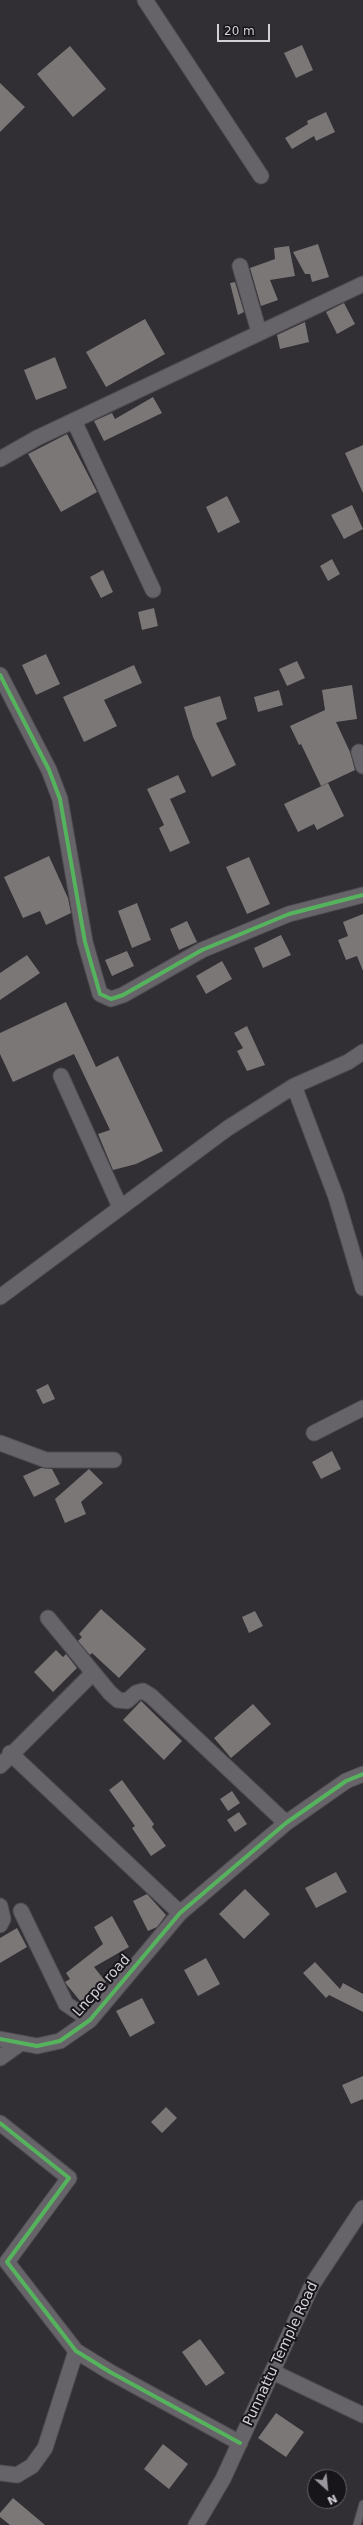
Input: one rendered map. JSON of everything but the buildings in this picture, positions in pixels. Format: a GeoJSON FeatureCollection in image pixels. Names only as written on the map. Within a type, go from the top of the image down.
{"type":"FeatureCollection","features":[{"type":"Feature","properties":{"kind":"street"},"geometry":{"type":"LineString","coordinates":[[145,0],[261,176]]}},
{"type":"Feature","properties":{"kind":"street"},"geometry":{"type":"LineString","coordinates":[[240,266],[259,332]]}},
{"type":"Feature","properties":{"kind":"street"},"geometry":{"type":"LineString","coordinates":[[0,460],[74,421],[363,284]]}},
{"type":"Feature","properties":{"kind":"street"},"geometry":{"type":"LineString","coordinates":[[74,421],[153,590]]}},
{"type":"Feature","properties":{"kind":"street"},"geometry":{"type":"LineString","coordinates":[[0,676],[49,770],[60,799],[85,942],[100,994],[111,999],[122,995],[202,950],[289,914],[363,895]]}},
{"type":"Feature","properties":{"kind":"street"},"geometry":{"type":"LineString","coordinates":[[0,1297],[228,1128],[294,1086],[348,1062],[363,1052]]}},
{"type":"Feature","properties":{"kind":"street"},"geometry":{"type":"LineString","coordinates":[[61,1076],[120,1207]]}},
{"type":"Feature","properties":{"kind":"street"},"geometry":{"type":"LineString","coordinates":[[294,1086],[336,1197],[363,1288]]}},
{"type":"Feature","properties":{"kind":"street"},"geometry":{"type":"LineString","coordinates":[[314,1433],[363,1408]]}},
{"type":"Feature","properties":{"kind":"street"},"geometry":{"type":"LineString","coordinates":[[0,1444],[46,1460],[114,1460]]}},
{"type":"Feature","properties":{"kind":"street"},"geometry":{"type":"LineString","coordinates":[[48,1618],[93,1673],[118,1700],[127,1701],[136,1692],[143,1691],[151,1696],[286,1823]]}},
{"type":"Feature","properties":{"kind":"street"},"geometry":{"type":"LineString","coordinates":[[0,1766],[10,1753],[93,1673]]}},
{"type":"Feature","properties":{"kind":"street"},"geometry":{"type":"LineString","coordinates":[[10,1753],[180,1913]]}},
{"type":"Feature","properties":{"kind":"street","name":"Lncpe road"},"geometry":{"type":"LineString","coordinates":[[0,2040],[37,2046],[60,2041],[90,2020],[180,1913],[286,1823],[346,1781],[363,1774]]}},
{"type":"Feature","properties":{"kind":"street"},"geometry":{"type":"LineString","coordinates":[[0,1906],[3,1920],[0,1925]]}},
{"type":"Feature","properties":{"kind":"street"},"geometry":{"type":"LineString","coordinates":[[21,1912],[66,2004],[90,2020]]}},
{"type":"Feature","properties":{"kind":"street"},"geometry":{"type":"LineString","coordinates":[[0,2058],[20,2043]]}},
{"type":"Feature","properties":{"kind":"street"},"geometry":{"type":"LineString","coordinates":[[0,2123],[69,2178],[7,2262],[76,2351],[110,2372],[240,2443]]}},
{"type":"Feature","properties":{"kind":"street","name":"Punnattu Temple Road"},"geometry":{"type":"LineString","coordinates":[[196,2525],[223,2479],[312,2285],[363,2208]]}},
{"type":"Feature","properties":{"kind":"street"},"geometry":{"type":"LineString","coordinates":[[0,2473],[17,2475],[32,2466],[45,2448],[76,2351]]}},
{"type":"Feature","properties":{"kind":"street"},"geometry":{"type":"LineString","coordinates":[[273,2372],[363,2415]]}},
{"type":"Feature","properties":{"kind":"lane"},"geometry":{"type":"LineString","coordinates":[[357,2525],[363,2504]]}},
{"type":"Feature","properties":{"kind":"cycle path"},"geometry":{"type":"LineString","coordinates":[[0,675],[49,770],[60,799],[85,942],[100,994],[111,999],[123,995],[202,950],[289,914],[363,895]]}},
{"type":"Feature","properties":{"kind":"cycle path"},"geometry":{"type":"LineString","coordinates":[[0,2039],[37,2046],[60,2041],[90,2020],[180,1913],[286,1823],[346,1781],[363,1774]]}},
{"type":"Feature","properties":{"kind":"cycle path"},"geometry":{"type":"LineString","coordinates":[[0,2123],[69,2178],[7,2262],[76,2351],[110,2372],[240,2443]]}}]}
